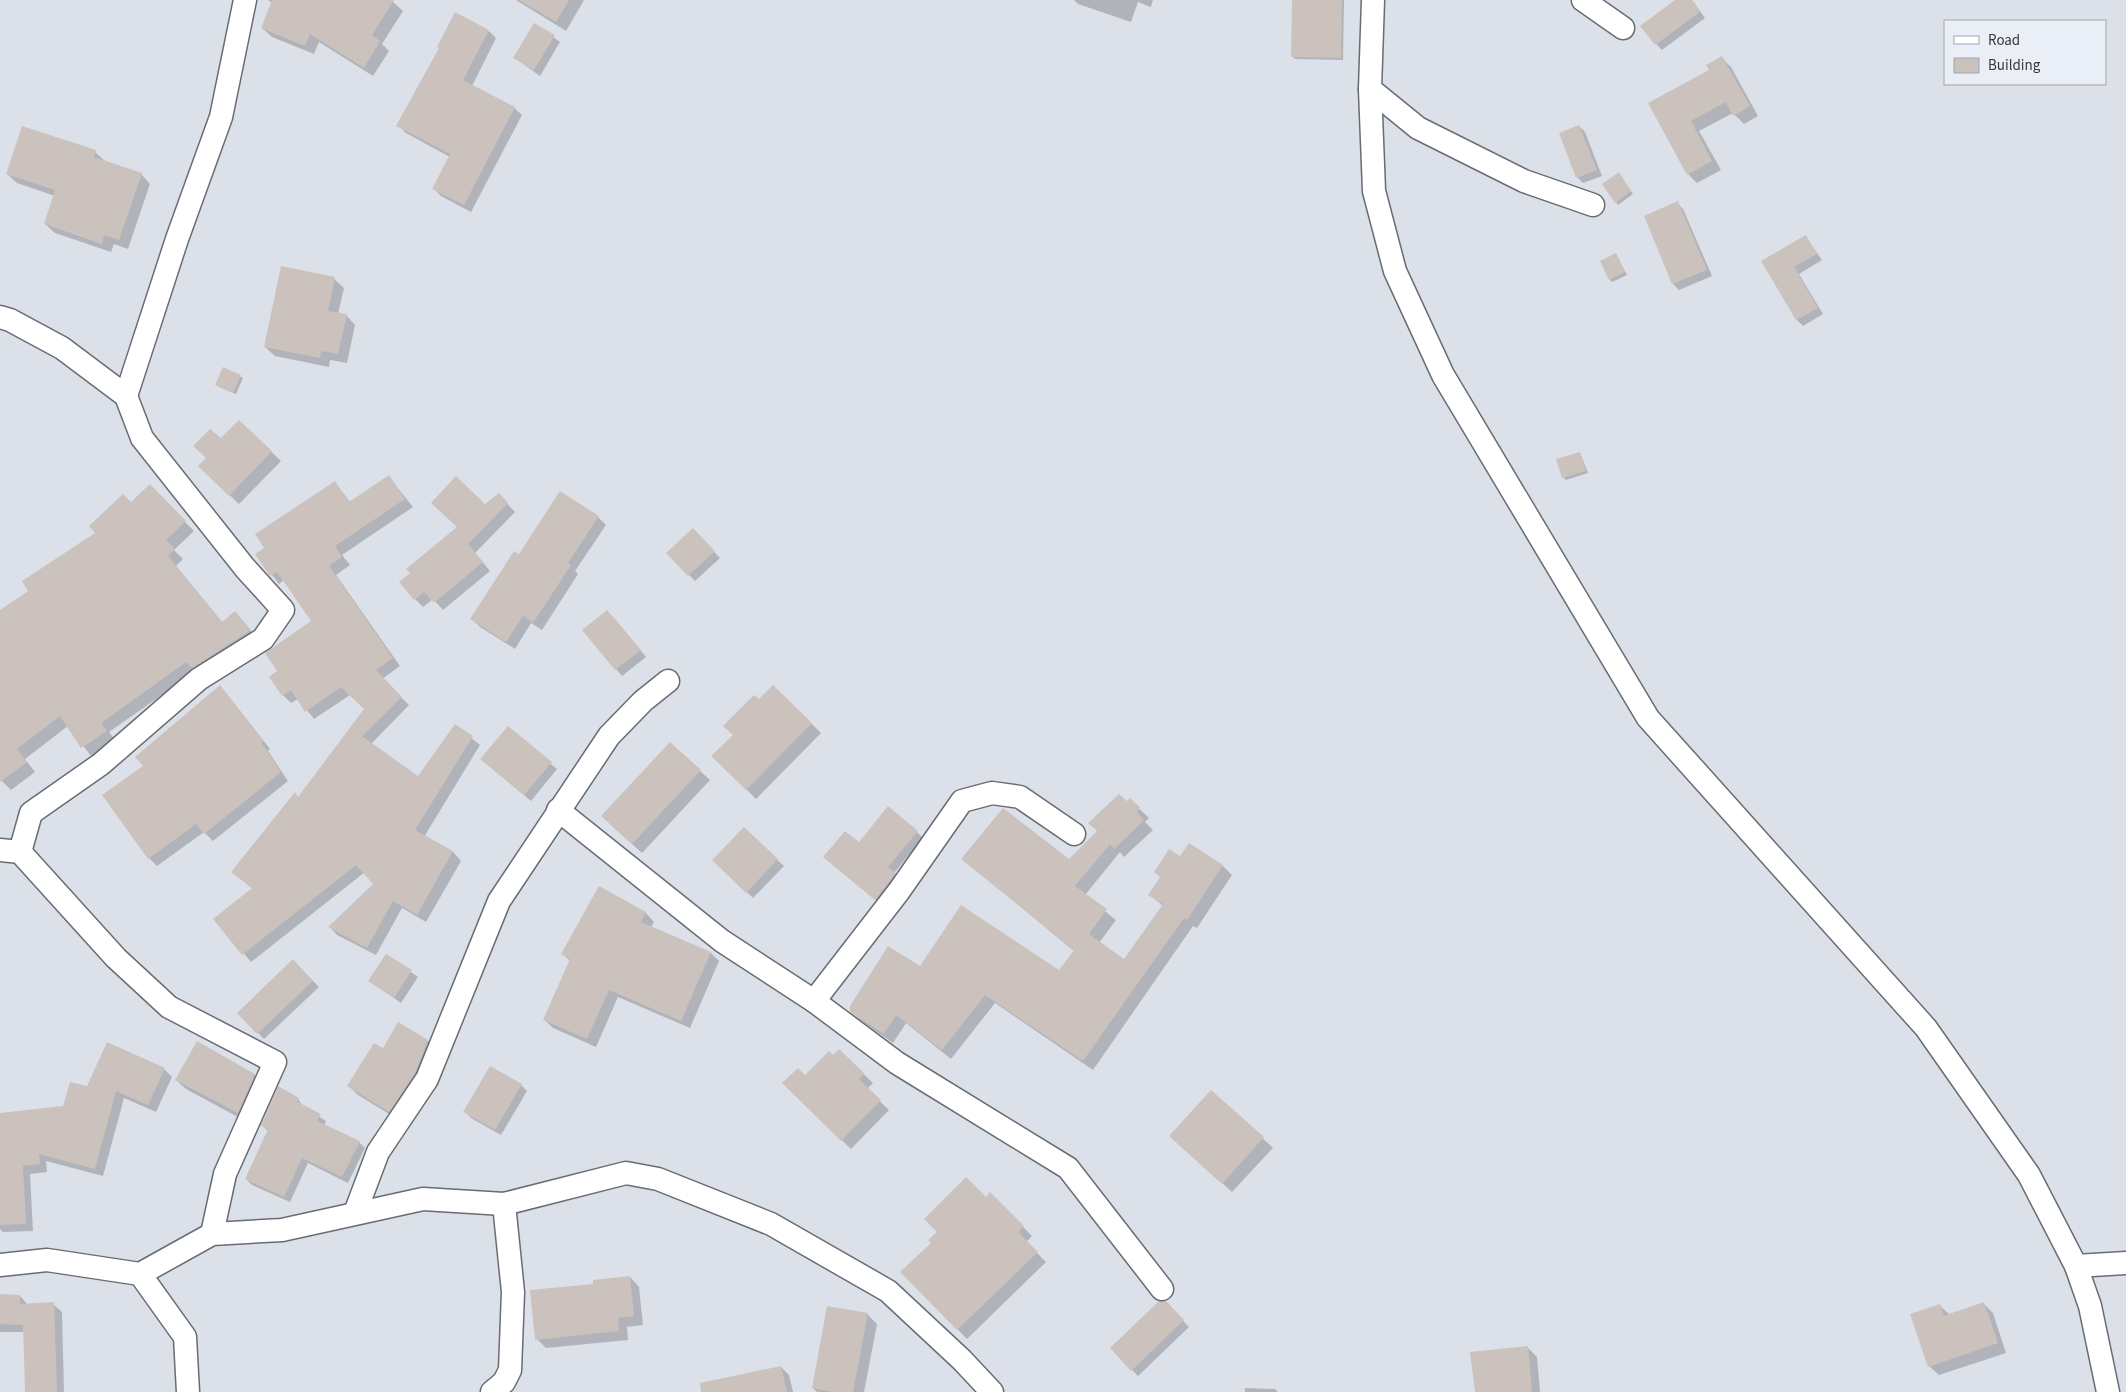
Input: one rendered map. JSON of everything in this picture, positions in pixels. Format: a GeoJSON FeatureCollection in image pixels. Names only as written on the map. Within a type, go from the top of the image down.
{"type":"FeatureCollection","features":[{"type":"Feature","properties":{"kind":"street"},"geometry":{"type":"LineString","coordinates":[[126,396],[177,240],[221,117],[245,0]]}},
{"type":"Feature","properties":{"kind":"street"},"geometry":{"type":"LineString","coordinates":[[1373,0],[1370,89],[1374,191],[1395,271],[1443,375],[1648,718],[1926,1028],[2029,1175],[2076,1266],[2090,1306],[2108,1392]]}},
{"type":"Feature","properties":{"kind":"street"},"geometry":{"type":"LineString","coordinates":[[1583,0],[1623,28]]}},
{"type":"Feature","properties":{"kind":"street"},"geometry":{"type":"LineString","coordinates":[[1370,89],[1418,128],[1524,181],[1593,205]]}},
{"type":"Feature","properties":{"kind":"street"},"geometry":{"type":"LineString","coordinates":[[0,317],[10,320],[62,348],[126,396],[142,438],[245,568],[283,610],[263,639],[198,679],[101,764],[31,813],[10,851],[116,958],[170,1007],[275,1062],[225,1174],[212,1234]]}},
{"type":"Feature","properties":{"kind":"street"},"geometry":{"type":"LineString","coordinates":[[355,1213],[378,1152],[427,1079],[499,901],[609,736],[643,701],[668,681]]}},
{"type":"Feature","properties":{"kind":"street"},"geometry":{"type":"LineString","coordinates":[[814,1001],[900,891],[962,801],[992,793],[1020,797],[1074,834]]}},
{"type":"Feature","properties":{"kind":"street"},"geometry":{"type":"LineString","coordinates":[[558,810],[722,941],[814,1001],[897,1063],[1068,1168],[1162,1289]]}},
{"type":"Feature","properties":{"kind":"street"},"geometry":{"type":"LineString","coordinates":[[0,1265],[47,1260],[140,1274],[212,1234],[282,1230],[423,1199],[504,1204],[626,1172],[658,1179],[771,1224],[888,1291],[962,1360],[992,1392]]}},
{"type":"Feature","properties":{"kind":"street"},"geometry":{"type":"LineString","coordinates":[[492,1392],[504,1382],[510,1370],[513,1292],[504,1204]]}},
{"type":"Feature","properties":{"kind":"street"},"geometry":{"type":"LineString","coordinates":[[2076,1266],[2126,1263]]}},
{"type":"Feature","properties":{"kind":"street"},"geometry":{"type":"LineString","coordinates":[[140,1274],[185,1337],[188,1392]]}},
{"type":"Feature","properties":{"kind":"building"},"geometry":{"type":"Polygon","coordinates":[[[272,0],[394,0],[372,35],[380,41],[364,68],[310,34],[305,46],[261,28],[272,0]]]}},
{"type":"Feature","properties":{"kind":"building"},"geometry":{"type":"Polygon","coordinates":[[[519,0],[569,0],[556,22],[519,0]]]}},
{"type":"Feature","properties":{"kind":"building"},"geometry":{"type":"Polygon","coordinates":[[[1292,0],[1342,0],[1341,58],[1291,57],[1292,0]]]}},
{"type":"Feature","properties":{"kind":"building"},"geometry":{"type":"Polygon","coordinates":[[[1675,0],[1692,0],[1700,12],[1655,45],[1640,26],[1675,0]]]}},
{"type":"Feature","properties":{"kind":"building"},"geometry":{"type":"Polygon","coordinates":[[[455,12],[489,30],[463,80],[515,107],[464,205],[432,189],[450,154],[396,126],[439,48],[437,47],[455,12]]]}},
{"type":"Feature","properties":{"kind":"building"},"geometry":{"type":"Polygon","coordinates":[[[534,23],[555,35],[534,70],[513,58],[534,23]]]}},
{"type":"Feature","properties":{"kind":"building"},"geometry":{"type":"Polygon","coordinates":[[[1722,56],[1750,106],[1733,116],[1726,102],[1691,121],[1712,161],[1687,175],[1648,103],[1709,70],[1706,65],[1722,56]]]}},
{"type":"Feature","properties":{"kind":"building"},"geometry":{"type":"Polygon","coordinates":[[[1579,125],[1597,170],[1576,178],[1559,133],[1579,125]]]}},
{"type":"Feature","properties":{"kind":"building"},"geometry":{"type":"Polygon","coordinates":[[[22,126],[96,150],[94,157],[142,173],[119,240],[104,235],[102,244],[44,224],[55,190],[6,174],[22,126]]]}},
{"type":"Feature","properties":{"kind":"building"},"geometry":{"type":"Polygon","coordinates":[[[1619,172],[1631,191],[1615,203],[1602,184],[1619,172]]]}},
{"type":"Feature","properties":{"kind":"building"},"geometry":{"type":"Polygon","coordinates":[[[1678,201],[1707,270],[1672,284],[1644,216],[1678,201]]]}},
{"type":"Feature","properties":{"kind":"building"},"geometry":{"type":"Polygon","coordinates":[[[1806,235],[1817,254],[1794,267],[1818,308],[1796,320],[1761,261],[1806,235]]]}},
{"type":"Feature","properties":{"kind":"building"},"geometry":{"type":"Polygon","coordinates":[[[1616,253],[1625,272],[1609,280],[1600,261],[1616,253]]]}},
{"type":"Feature","properties":{"kind":"building"},"geometry":{"type":"Polygon","coordinates":[[[281,266],[335,277],[328,311],[347,314],[338,354],[321,351],[320,358],[264,347],[281,266]]]}},
{"type":"Feature","properties":{"kind":"building"},"geometry":{"type":"Polygon","coordinates":[[[223,367],[241,375],[233,393],[215,385],[223,367]]]}},
{"type":"Feature","properties":{"kind":"building"},"geometry":{"type":"Polygon","coordinates":[[[239,420],[272,451],[229,496],[198,466],[206,458],[193,446],[210,429],[221,438],[239,420]]]}},
{"type":"Feature","properties":{"kind":"building"},"geometry":{"type":"Polygon","coordinates":[[[1580,452],[1586,471],[1562,478],[1556,459],[1580,452]]]}},
{"type":"Feature","properties":{"kind":"building"},"geometry":{"type":"Polygon","coordinates":[[[389,475],[405,499],[335,546],[342,557],[329,566],[393,658],[376,670],[402,697],[362,736],[418,776],[455,724],[473,736],[415,830],[453,851],[417,915],[393,901],[367,948],[328,927],[373,884],[356,865],[242,955],[213,919],[252,888],[231,872],[295,792],[298,797],[364,709],[341,687],[305,712],[291,690],[282,696],[269,677],[277,671],[265,653],[311,621],[277,572],[270,576],[255,554],[264,548],[255,534],[335,481],[349,502],[389,475]]]}},
{"type":"Feature","properties":{"kind":"building"},"geometry":{"type":"Polygon","coordinates":[[[456,476],[485,504],[499,493],[508,503],[468,544],[483,562],[434,603],[424,592],[414,600],[399,582],[410,573],[406,569],[457,527],[431,503],[456,476]]]}},
{"type":"Feature","properties":{"kind":"building"},"geometry":{"type":"Polygon","coordinates":[[[150,484],[186,521],[166,540],[175,549],[168,556],[222,622],[235,611],[251,630],[192,668],[186,662],[101,723],[107,731],[81,748],[60,716],[17,749],[27,762],[0,782],[0,610],[28,591],[22,581],[95,533],[89,526],[123,494],[131,502],[150,484]]]}},
{"type":"Feature","properties":{"kind":"building"},"geometry":{"type":"Polygon","coordinates":[[[560,491],[599,516],[568,563],[571,565],[533,623],[523,616],[506,642],[470,619],[514,551],[519,554],[560,491]]]}},
{"type":"Feature","properties":{"kind":"building"},"geometry":{"type":"Polygon","coordinates":[[[693,528],[715,551],[688,576],[666,553],[693,528]]]}},
{"type":"Feature","properties":{"kind":"building"},"geometry":{"type":"Polygon","coordinates":[[[607,610],[641,650],[615,670],[582,630],[607,610]]]}},
{"type":"Feature","properties":{"kind":"building"},"geometry":{"type":"Polygon","coordinates":[[[220,685],[264,741],[261,742],[281,772],[204,834],[196,824],[148,859],[102,795],[143,766],[135,757],[220,685]]]}},
{"type":"Feature","properties":{"kind":"building"},"geometry":{"type":"Polygon","coordinates":[[[773,685],[812,723],[746,790],[711,756],[733,735],[723,726],[754,695],[759,699],[773,685]]]}},
{"type":"Feature","properties":{"kind":"building"},"geometry":{"type":"Polygon","coordinates":[[[508,726],[552,762],[524,795],[480,759],[508,726]]]}},
{"type":"Feature","properties":{"kind":"building"},"geometry":{"type":"Polygon","coordinates":[[[670,742],[701,770],[632,844],[601,816],[670,742]]]}},
{"type":"Feature","properties":{"kind":"building"},"geometry":{"type":"Polygon","coordinates":[[[1119,794],[1127,801],[1130,798],[1140,807],[1137,812],[1144,820],[1114,849],[1110,844],[1075,886],[1107,909],[1089,934],[1124,959],[1163,904],[1148,895],[1160,877],[1154,872],[1169,849],[1180,856],[1189,843],[1223,865],[1187,920],[1184,918],[1083,1061],[985,995],[942,1050],[896,1015],[884,1034],[850,1012],[850,1006],[888,946],[920,966],[961,905],[1059,970],[1074,950],[961,859],[1003,808],[1069,859],[1097,831],[1088,823],[1119,794]]]}},
{"type":"Feature","properties":{"kind":"building"},"geometry":{"type":"Polygon","coordinates":[[[888,806],[918,831],[888,867],[896,873],[875,900],[823,857],[845,831],[859,842],[888,806]]]}},
{"type":"Feature","properties":{"kind":"building"},"geometry":{"type":"Polygon","coordinates":[[[744,827],[778,859],[746,893],[712,860],[744,827]]]}},
{"type":"Feature","properties":{"kind":"building"},"geometry":{"type":"Polygon","coordinates":[[[599,886],[646,912],[641,922],[711,952],[681,1021],[609,990],[587,1039],[543,1020],[570,959],[561,954],[599,886]]]}},
{"type":"Feature","properties":{"kind":"building"},"geometry":{"type":"Polygon","coordinates":[[[386,954],[412,970],[394,998],[368,981],[386,954]]]}},
{"type":"Feature","properties":{"kind":"building"},"geometry":{"type":"Polygon","coordinates":[[[293,959],[313,981],[257,1034],[237,1013],[293,959]]]}},
{"type":"Feature","properties":{"kind":"building"},"geometry":{"type":"Polygon","coordinates":[[[398,1022],[428,1040],[415,1073],[389,1112],[347,1086],[374,1043],[383,1048],[398,1022]]]}},
{"type":"Feature","properties":{"kind":"building"},"geometry":{"type":"Polygon","coordinates":[[[197,1041],[255,1074],[238,1113],[175,1080],[197,1041]]]}},
{"type":"Feature","properties":{"kind":"building"},"geometry":{"type":"Polygon","coordinates":[[[107,1042],[165,1068],[148,1105],[116,1091],[95,1169],[39,1154],[40,1164],[23,1166],[26,1224],[0,1225],[0,1113],[63,1106],[70,1082],[87,1086],[107,1042]]]}},
{"type":"Feature","properties":{"kind":"building"},"geometry":{"type":"Polygon","coordinates":[[[839,1049],[864,1073],[859,1079],[881,1100],[841,1141],[782,1083],[798,1068],[805,1075],[829,1051],[833,1055],[839,1049]]]}},
{"type":"Feature","properties":{"kind":"building"},"geometry":{"type":"Polygon","coordinates":[[[490,1066],[522,1084],[495,1130],[463,1112],[490,1066]]]}},
{"type":"Feature","properties":{"kind":"building"},"geometry":{"type":"Polygon","coordinates":[[[278,1086],[299,1098],[296,1101],[321,1114],[317,1121],[360,1141],[342,1177],[302,1158],[284,1197],[245,1179],[268,1129],[261,1126],[278,1086]]]}},
{"type":"Feature","properties":{"kind":"building"},"geometry":{"type":"Polygon","coordinates":[[[1211,1090],[1264,1137],[1222,1184],[1169,1136],[1211,1090]]]}},
{"type":"Feature","properties":{"kind":"building"},"geometry":{"type":"Polygon","coordinates":[[[966,1177],[986,1197],[990,1192],[1024,1226],[1018,1232],[1038,1252],[957,1330],[900,1272],[931,1243],[928,1240],[937,1232],[924,1219],[966,1177]]]}},
{"type":"Feature","properties":{"kind":"building"},"geometry":{"type":"Polygon","coordinates":[[[630,1276],[634,1316],[618,1318],[619,1331],[535,1340],[530,1290],[593,1284],[593,1280],[630,1276]]]}},
{"type":"Feature","properties":{"kind":"building"},"geometry":{"type":"Polygon","coordinates":[[[0,1294],[20,1295],[20,1304],[54,1302],[57,1392],[25,1392],[23,1325],[0,1324],[0,1294]]]}},
{"type":"Feature","properties":{"kind":"building"},"geometry":{"type":"Polygon","coordinates":[[[1159,1301],[1166,1301],[1184,1320],[1131,1371],[1110,1348],[1159,1301]]]}},
{"type":"Feature","properties":{"kind":"building"},"geometry":{"type":"Polygon","coordinates":[[[1984,1302],[1998,1343],[1928,1367],[1910,1314],[1940,1304],[1944,1316],[1984,1302]]]}},
{"type":"Feature","properties":{"kind":"building"},"geometry":{"type":"Polygon","coordinates":[[[827,1306],[868,1313],[853,1392],[833,1392],[812,1388],[827,1306]]]}},
{"type":"Feature","properties":{"kind":"building"},"geometry":{"type":"Polygon","coordinates":[[[1528,1346],[1532,1392],[1475,1392],[1470,1352],[1528,1346]]]}},
{"type":"Feature","properties":{"kind":"building"},"geometry":{"type":"Polygon","coordinates":[[[781,1366],[787,1392],[701,1392],[700,1383],[781,1366]]]}}]}
